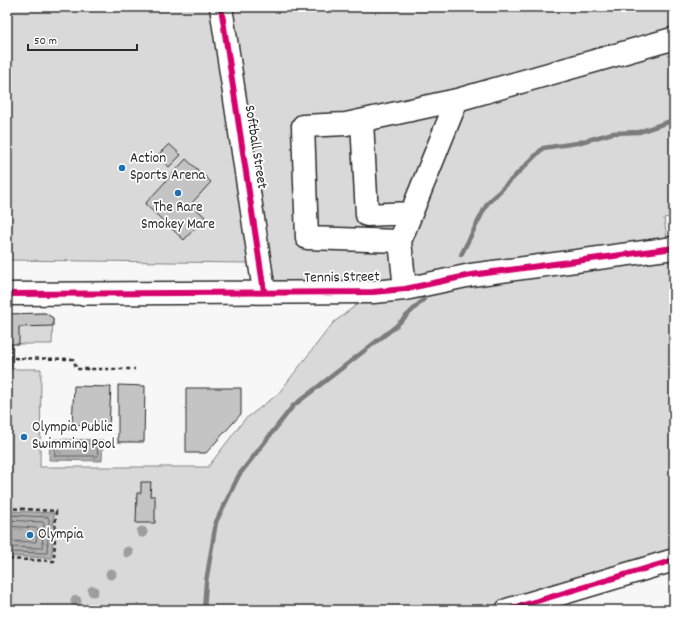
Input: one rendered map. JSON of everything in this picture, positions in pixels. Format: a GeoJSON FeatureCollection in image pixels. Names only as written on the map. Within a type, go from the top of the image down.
{"type":"FeatureCollection","features":[{"type":"Feature","properties":{"kind":"street","name":"Softball Street"},"geometry":{"type":"LineString","coordinates":[[221,7],[264,291]]}},
{"type":"Feature","properties":{"kind":"street"},"geometry":{"type":"LineString","coordinates":[[400,241],[306,238],[303,126],[346,124],[457,100],[672,39]]}},
{"type":"Feature","properties":{"kind":"street"},"geometry":{"type":"LineString","coordinates":[[404,289],[400,241],[457,100]]}},
{"type":"Feature","properties":{"kind":"street"},"geometry":{"type":"LineString","coordinates":[[362,121],[367,215],[411,213]]}},
{"type":"Feature","properties":{"kind":"street","name":"Tennis Street"},"geometry":{"type":"LineString","coordinates":[[7,294],[264,291],[373,292],[404,289],[471,275],[674,248]]}},
{"type":"Feature","properties":{"kind":"street"},"geometry":{"type":"LineString","coordinates":[[507,610],[674,560]]}},
{"type":"Feature","properties":{"kind":"path"},"geometry":{"type":"LineString","coordinates":[[7,358],[73,360],[76,369],[135,369]]}},
{"type":"Feature","properties":{"kind":"path"},"geometry":{"type":"LineString","coordinates":[[7,465],[7,471]]}},
{"type":"Feature","properties":{"kind":"path"},"geometry":{"type":"LineString","coordinates":[[7,508],[56,511],[54,561],[7,558]]}},
{"type":"Feature","properties":{"kind":"shaded area","name":"Action Sports Arena"},"geometry":{"type":"Polygon","coordinates":[[[7,7],[216,7],[249,263],[7,260],[7,7]]]}},
{"type":"Feature","properties":{"kind":"shaded area"},"geometry":{"type":"Polygon","coordinates":[[[221,7],[674,7],[674,216],[664,218],[674,286],[674,558],[494,610],[7,610],[7,314],[45,313],[53,318],[52,344],[12,344],[12,369],[41,369],[40,467],[208,467],[244,420],[278,394],[333,323],[373,292],[264,291],[221,7]]]}},
{"type":"Feature","properties":{"kind":"water"},"geometry":{"type":"Polygon","coordinates":[[[50,439],[103,440],[102,461],[49,460],[50,439]]]}},
{"type":"Feature","properties":{"kind":"water","name":"Olympia"},"geometry":{"type":"Polygon","coordinates":[[[7,511],[54,513],[52,558],[7,556],[7,511]]]}},
{"type":"Feature","properties":{"kind":"building"},"geometry":{"type":"Polygon","coordinates":[[[169,144],[181,155],[169,167],[157,156],[169,144]]]}},
{"type":"Feature","properties":{"kind":"building","name":"The Rare Smokey Mare"},"geometry":{"type":"Polygon","coordinates":[[[186,159],[211,182],[191,204],[205,217],[184,240],[145,204],[186,159]]]}},
{"type":"Feature","properties":{"kind":"building"},"geometry":{"type":"Polygon","coordinates":[[[45,313],[53,318],[53,326],[19,327],[19,344],[7,344],[7,314],[45,313]]]}},
{"type":"Feature","properties":{"kind":"building"},"geometry":{"type":"Polygon","coordinates":[[[7,344],[12,344],[12,369],[7,369],[7,344]]]}},
{"type":"Feature","properties":{"kind":"building"},"geometry":{"type":"Polygon","coordinates":[[[118,385],[145,386],[144,442],[118,442],[118,385]]]}},
{"type":"Feature","properties":{"kind":"building"},"geometry":{"type":"Polygon","coordinates":[[[74,386],[111,387],[109,427],[72,425],[74,386]]]}},
{"type":"Feature","properties":{"kind":"building"},"geometry":{"type":"Polygon","coordinates":[[[186,388],[241,388],[241,414],[206,453],[186,453],[186,388]]]}},
{"type":"Feature","properties":{"kind":"building"},"geometry":{"type":"Polygon","coordinates":[[[141,482],[151,482],[150,496],[155,496],[155,523],[136,523],[137,493],[141,493],[141,482]]]}},
{"type":"Feature","properties":{"kind":"waterway"},"geometry":{"type":"LineString","coordinates":[[461,255],[487,204],[543,148],[577,143],[613,133],[639,132],[674,120]]}},
{"type":"Feature","properties":{"kind":"waterway"},"geometry":{"type":"LineString","coordinates":[[204,610],[206,582],[216,522],[239,475],[293,406],[395,327],[424,299]]}},
{"type":"Feature","properties":{"kind":"cycle path"},"geometry":{"type":"LineString","coordinates":[[221,7],[264,291]]}},
{"type":"Feature","properties":{"kind":"cycle path"},"geometry":{"type":"LineString","coordinates":[[7,294],[373,292],[405,289],[471,275],[674,248]]}},
{"type":"Feature","properties":{"kind":"cycle path"},"geometry":{"type":"LineString","coordinates":[[507,610],[674,560]]}},
{"type":"Feature","properties":{"kind":"place","name":"Action Sports Arena"},"geometry":{"type":"Point","coordinates":[122,168]}},
{"type":"Feature","properties":{"kind":"place","name":"The Rare Smokey Mare"},"geometry":{"type":"Point","coordinates":[178,193]}},
{"type":"Feature","properties":{"kind":"place","name":"Olympia Public Swimming Pool"},"geometry":{"type":"Point","coordinates":[24,437]}},
{"type":"Feature","properties":{"kind":"place","name":"Olympia"},"geometry":{"type":"Point","coordinates":[30,535]}}]}
